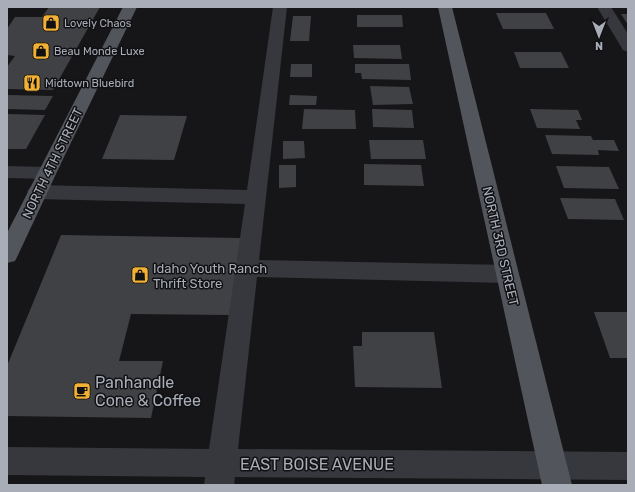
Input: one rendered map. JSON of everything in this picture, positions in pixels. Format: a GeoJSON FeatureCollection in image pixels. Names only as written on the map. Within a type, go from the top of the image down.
{"type":"FeatureCollection","features":[{"type":"Feature","properties":{"kind":"main road","name":"NORTH 4TH STREET"},"geometry":{"type":"LineString","coordinates":[[7,255],[46,173],[130,7]]}},
{"type":"Feature","properties":{"kind":"main road","name":"NORTH 3RD STREET"},"geometry":{"type":"LineString","coordinates":[[445,7],[554,475]]}},
{"type":"Feature","properties":{"kind":"street"},"geometry":{"type":"LineString","coordinates":[[220,474],[280,7]]}},
{"type":"Feature","properties":{"kind":"street"},"geometry":{"type":"LineString","coordinates":[[604,7],[628,46]]}},
{"type":"Feature","properties":{"kind":"street"},"geometry":{"type":"LineString","coordinates":[[7,172],[46,173]]}},
{"type":"Feature","properties":{"kind":"street"},"geometry":{"type":"LineString","coordinates":[[37,192],[255,197]]}},
{"type":"Feature","properties":{"kind":"street"},"geometry":{"type":"LineString","coordinates":[[246,268],[507,274]]}},
{"type":"Feature","properties":{"kind":"street","name":"EAST BOISE AVENUE"},"geometry":{"type":"LineString","coordinates":[[7,462],[220,474],[554,475],[628,466]]}},
{"type":"Feature","properties":{"kind":"building"},"geometry":{"type":"Polygon","coordinates":[[[49,7],[100,7],[53,90],[7,89],[7,67],[15,56],[7,55],[7,29],[15,17],[42,17],[49,7]]]}},
{"type":"Feature","properties":{"kind":"building"},"geometry":{"type":"Polygon","coordinates":[[[496,13],[546,13],[554,29],[503,29],[496,13]]]}},
{"type":"Feature","properties":{"kind":"building"},"geometry":{"type":"Polygon","coordinates":[[[621,14],[628,14],[628,25],[621,14]]]}},
{"type":"Feature","properties":{"kind":"building"},"geometry":{"type":"Polygon","coordinates":[[[357,15],[402,15],[403,27],[357,27],[357,15]]]}},
{"type":"Feature","properties":{"kind":"building"},"geometry":{"type":"Polygon","coordinates":[[[293,16],[311,16],[309,41],[290,41],[293,16]]]}},
{"type":"Feature","properties":{"kind":"building"},"geometry":{"type":"Polygon","coordinates":[[[353,45],[400,45],[402,59],[354,58],[353,45]]]}},
{"type":"Feature","properties":{"kind":"building"},"geometry":{"type":"Polygon","coordinates":[[[514,52],[561,52],[569,68],[520,68],[514,52]]]}},
{"type":"Feature","properties":{"kind":"building"},"geometry":{"type":"Polygon","coordinates":[[[291,64],[312,64],[312,77],[290,77],[291,64]]]}},
{"type":"Feature","properties":{"kind":"building"},"geometry":{"type":"Polygon","coordinates":[[[355,64],[409,64],[411,80],[362,79],[361,73],[355,73],[355,64]]]}},
{"type":"Feature","properties":{"kind":"building"},"geometry":{"type":"Polygon","coordinates":[[[370,86],[409,87],[413,104],[373,105],[370,86]]]}},
{"type":"Feature","properties":{"kind":"building"},"geometry":{"type":"Polygon","coordinates":[[[7,95],[53,96],[45,110],[7,109],[7,95]]]}},
{"type":"Feature","properties":{"kind":"building"},"geometry":{"type":"Polygon","coordinates":[[[290,95],[317,96],[316,105],[289,105],[290,95]]]}},
{"type":"Feature","properties":{"kind":"building"},"geometry":{"type":"Polygon","coordinates":[[[304,109],[355,110],[356,129],[302,129],[304,109]]]}},
{"type":"Feature","properties":{"kind":"building"},"geometry":{"type":"Polygon","coordinates":[[[372,109],[412,110],[414,128],[373,127],[372,109]]]}},
{"type":"Feature","properties":{"kind":"building"},"geometry":{"type":"Polygon","coordinates":[[[530,109],[578,110],[582,120],[576,120],[580,129],[537,128],[530,109]]]}},
{"type":"Feature","properties":{"kind":"building"},"geometry":{"type":"Polygon","coordinates":[[[7,114],[45,115],[26,149],[7,149],[7,114]]]}},
{"type":"Feature","properties":{"kind":"building"},"geometry":{"type":"Polygon","coordinates":[[[120,115],[187,116],[174,160],[102,159],[120,115]]]}},
{"type":"Feature","properties":{"kind":"building"},"geometry":{"type":"Polygon","coordinates":[[[545,135],[591,136],[593,140],[614,140],[619,151],[598,150],[599,155],[552,154],[545,135]]]}},
{"type":"Feature","properties":{"kind":"building"},"geometry":{"type":"Polygon","coordinates":[[[369,140],[423,140],[426,159],[371,159],[369,140]]]}},
{"type":"Feature","properties":{"kind":"building"},"geometry":{"type":"Polygon","coordinates":[[[283,141],[304,141],[305,158],[283,159],[283,141]]]}},
{"type":"Feature","properties":{"kind":"building"},"geometry":{"type":"Polygon","coordinates":[[[364,164],[421,165],[424,186],[364,185],[364,164]]]}},
{"type":"Feature","properties":{"kind":"building"},"geometry":{"type":"Polygon","coordinates":[[[279,165],[296,165],[296,187],[279,188],[279,165]]]}},
{"type":"Feature","properties":{"kind":"building"},"geometry":{"type":"Polygon","coordinates":[[[556,166],[609,167],[619,189],[564,188],[556,166]]]}},
{"type":"Feature","properties":{"kind":"building"},"geometry":{"type":"Polygon","coordinates":[[[560,198],[615,199],[624,220],[568,219],[560,198]]]}},
{"type":"Feature","properties":{"kind":"building"},"geometry":{"type":"Polygon","coordinates":[[[61,235],[241,238],[230,315],[131,314],[119,361],[163,361],[151,418],[7,416],[7,366],[61,235]]]}},
{"type":"Feature","properties":{"kind":"building"},"geometry":{"type":"Polygon","coordinates":[[[594,312],[628,312],[628,358],[610,358],[594,312]]]}},
{"type":"Feature","properties":{"kind":"building"},"geometry":{"type":"Polygon","coordinates":[[[362,332],[434,332],[442,388],[355,387],[353,346],[362,346],[362,332]]]}},
{"type":"Feature","properties":{"kind":"place","name":"Lovely Chaos"},"geometry":{"type":"Point","coordinates":[51,23]}},
{"type":"Feature","properties":{"kind":"place","name":"Beau Monde Luxe"},"geometry":{"type":"Point","coordinates":[41,51]}},
{"type":"Feature","properties":{"kind":"place","name":"Midtown Bluebird"},"geometry":{"type":"Point","coordinates":[32,83]}},
{"type":"Feature","properties":{"kind":"place","name":"Idaho Youth Ranch Thrift Store"},"geometry":{"type":"Point","coordinates":[140,275]}},
{"type":"Feature","properties":{"kind":"place","name":"Panhandle Cone & Coffee"},"geometry":{"type":"Point","coordinates":[82,391]}}]}
